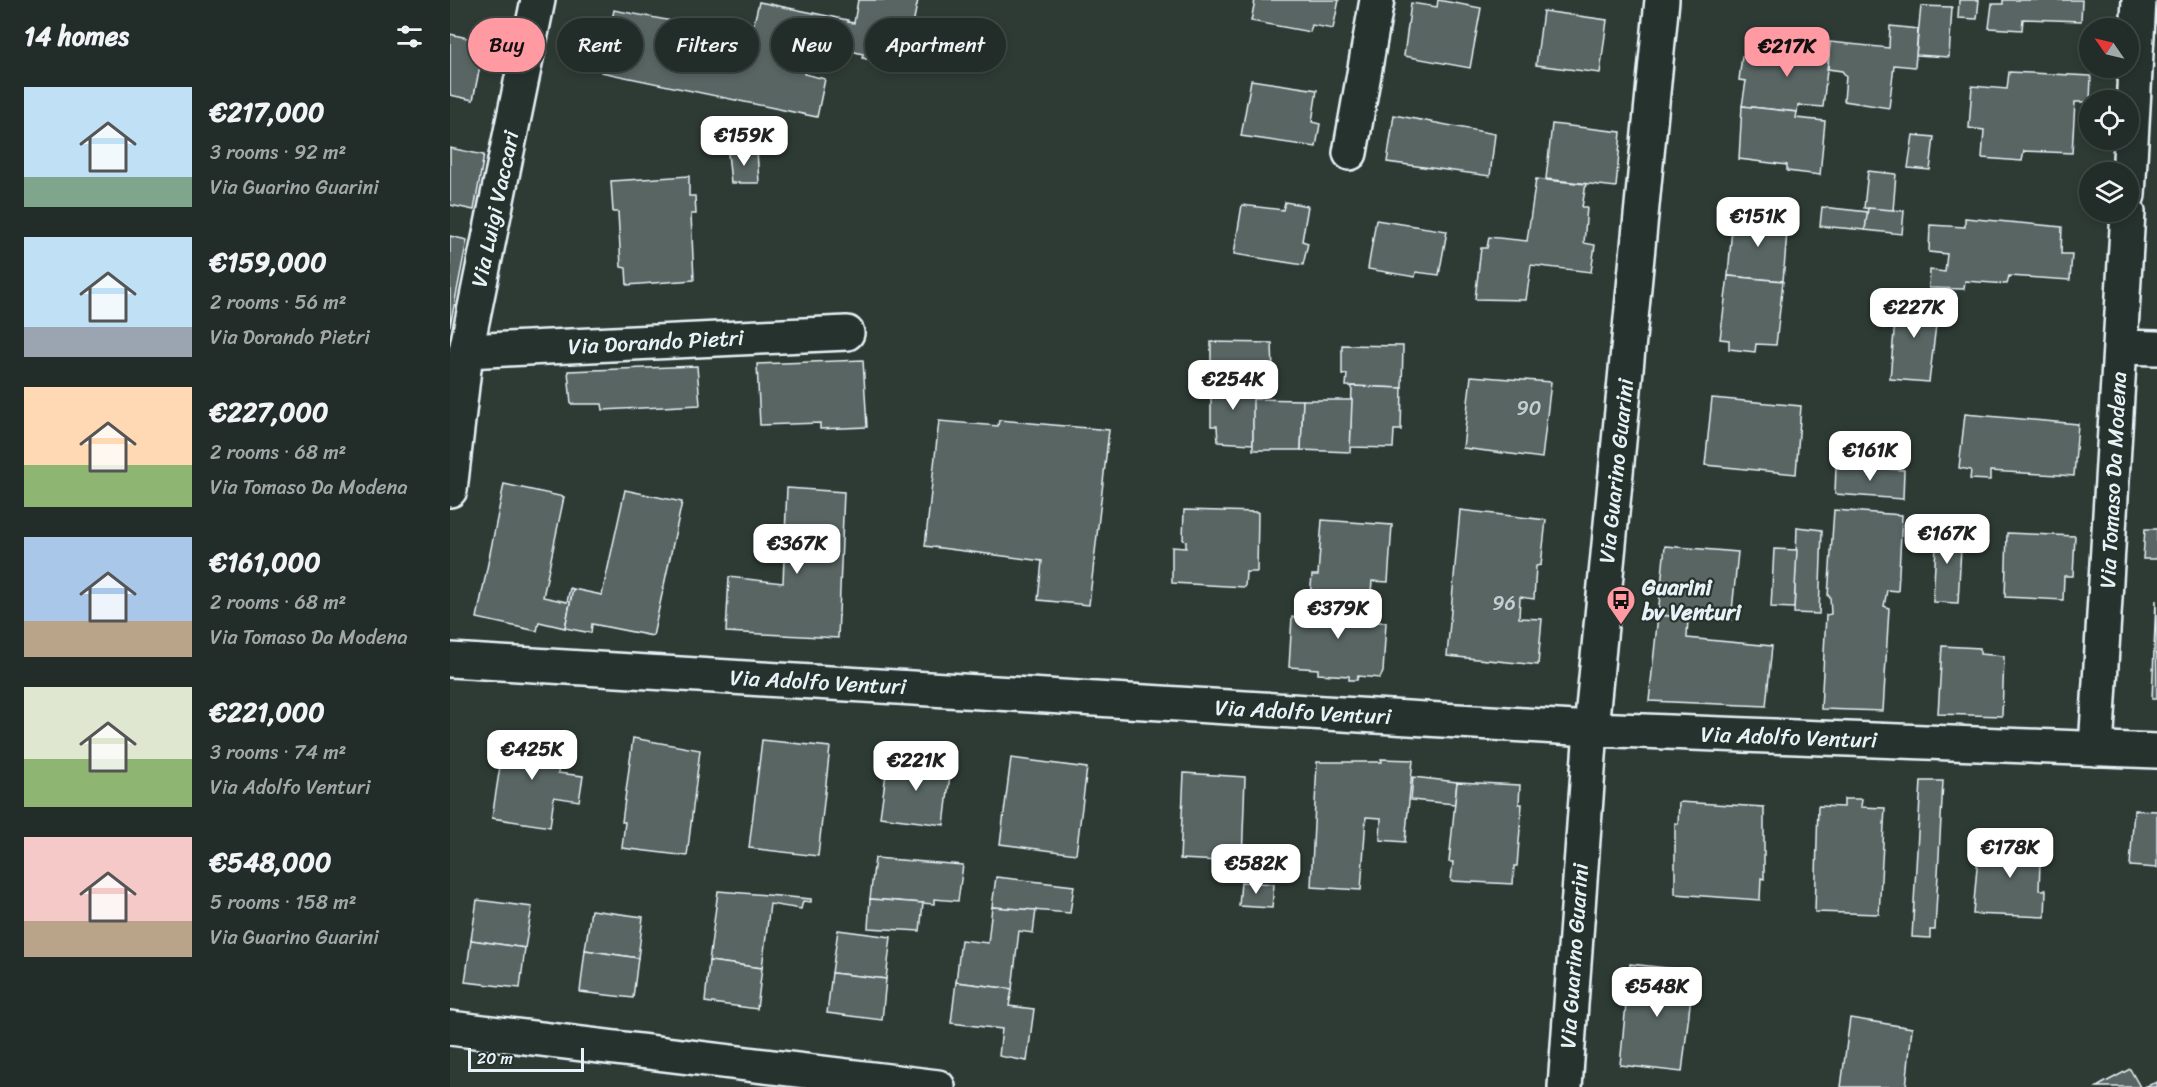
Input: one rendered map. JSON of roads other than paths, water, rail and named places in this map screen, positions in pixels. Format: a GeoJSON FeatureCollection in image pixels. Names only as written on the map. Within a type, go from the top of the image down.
{"type":"FeatureCollection","features":[{"type":"Feature","properties":{"kind":"street","name":"Via Luigi Vaccari"},"geometry":{"type":"LineString","coordinates":[[450,490],[466,351],[538,0]]}},
{"type":"Feature","properties":{"kind":"street"},"geometry":{"type":"LineString","coordinates":[[1350,153],[1377,0]]}},
{"type":"Feature","properties":{"kind":"street","name":"Via Guarino Guarini"},"geometry":{"type":"LineString","coordinates":[[1564,1087],[1591,729],[1662,0]]}},
{"type":"Feature","properties":{"kind":"street"},"geometry":{"type":"LineString","coordinates":[[2130,162],[2139,0]]}},
{"type":"Feature","properties":{"kind":"street","name":"Via Tomaso Da Modena"},"geometry":{"type":"LineString","coordinates":[[2096,749],[2127,222]]}},
{"type":"Feature","properties":{"kind":"street","name":"Via Dorando Pietri"},"geometry":{"type":"LineString","coordinates":[[466,351],[847,333]]}},
{"type":"Feature","properties":{"kind":"street"},"geometry":{"type":"LineString","coordinates":[[2121,347],[2157,348]]}},
{"type":"Feature","properties":{"kind":"street","name":"Via Adolfo Venturi"},"geometry":{"type":"LineString","coordinates":[[450,660],[1591,729],[2157,752]]}},
{"type":"Feature","properties":{"kind":"street"},"geometry":{"type":"LineString","coordinates":[[450,1028],[938,1087]]}},
{"type":"Feature","properties":{"kind":"place","name":"Guarini bv Venturi"},"geometry":{"type":"Point","coordinates":[1621,626]}}]}
